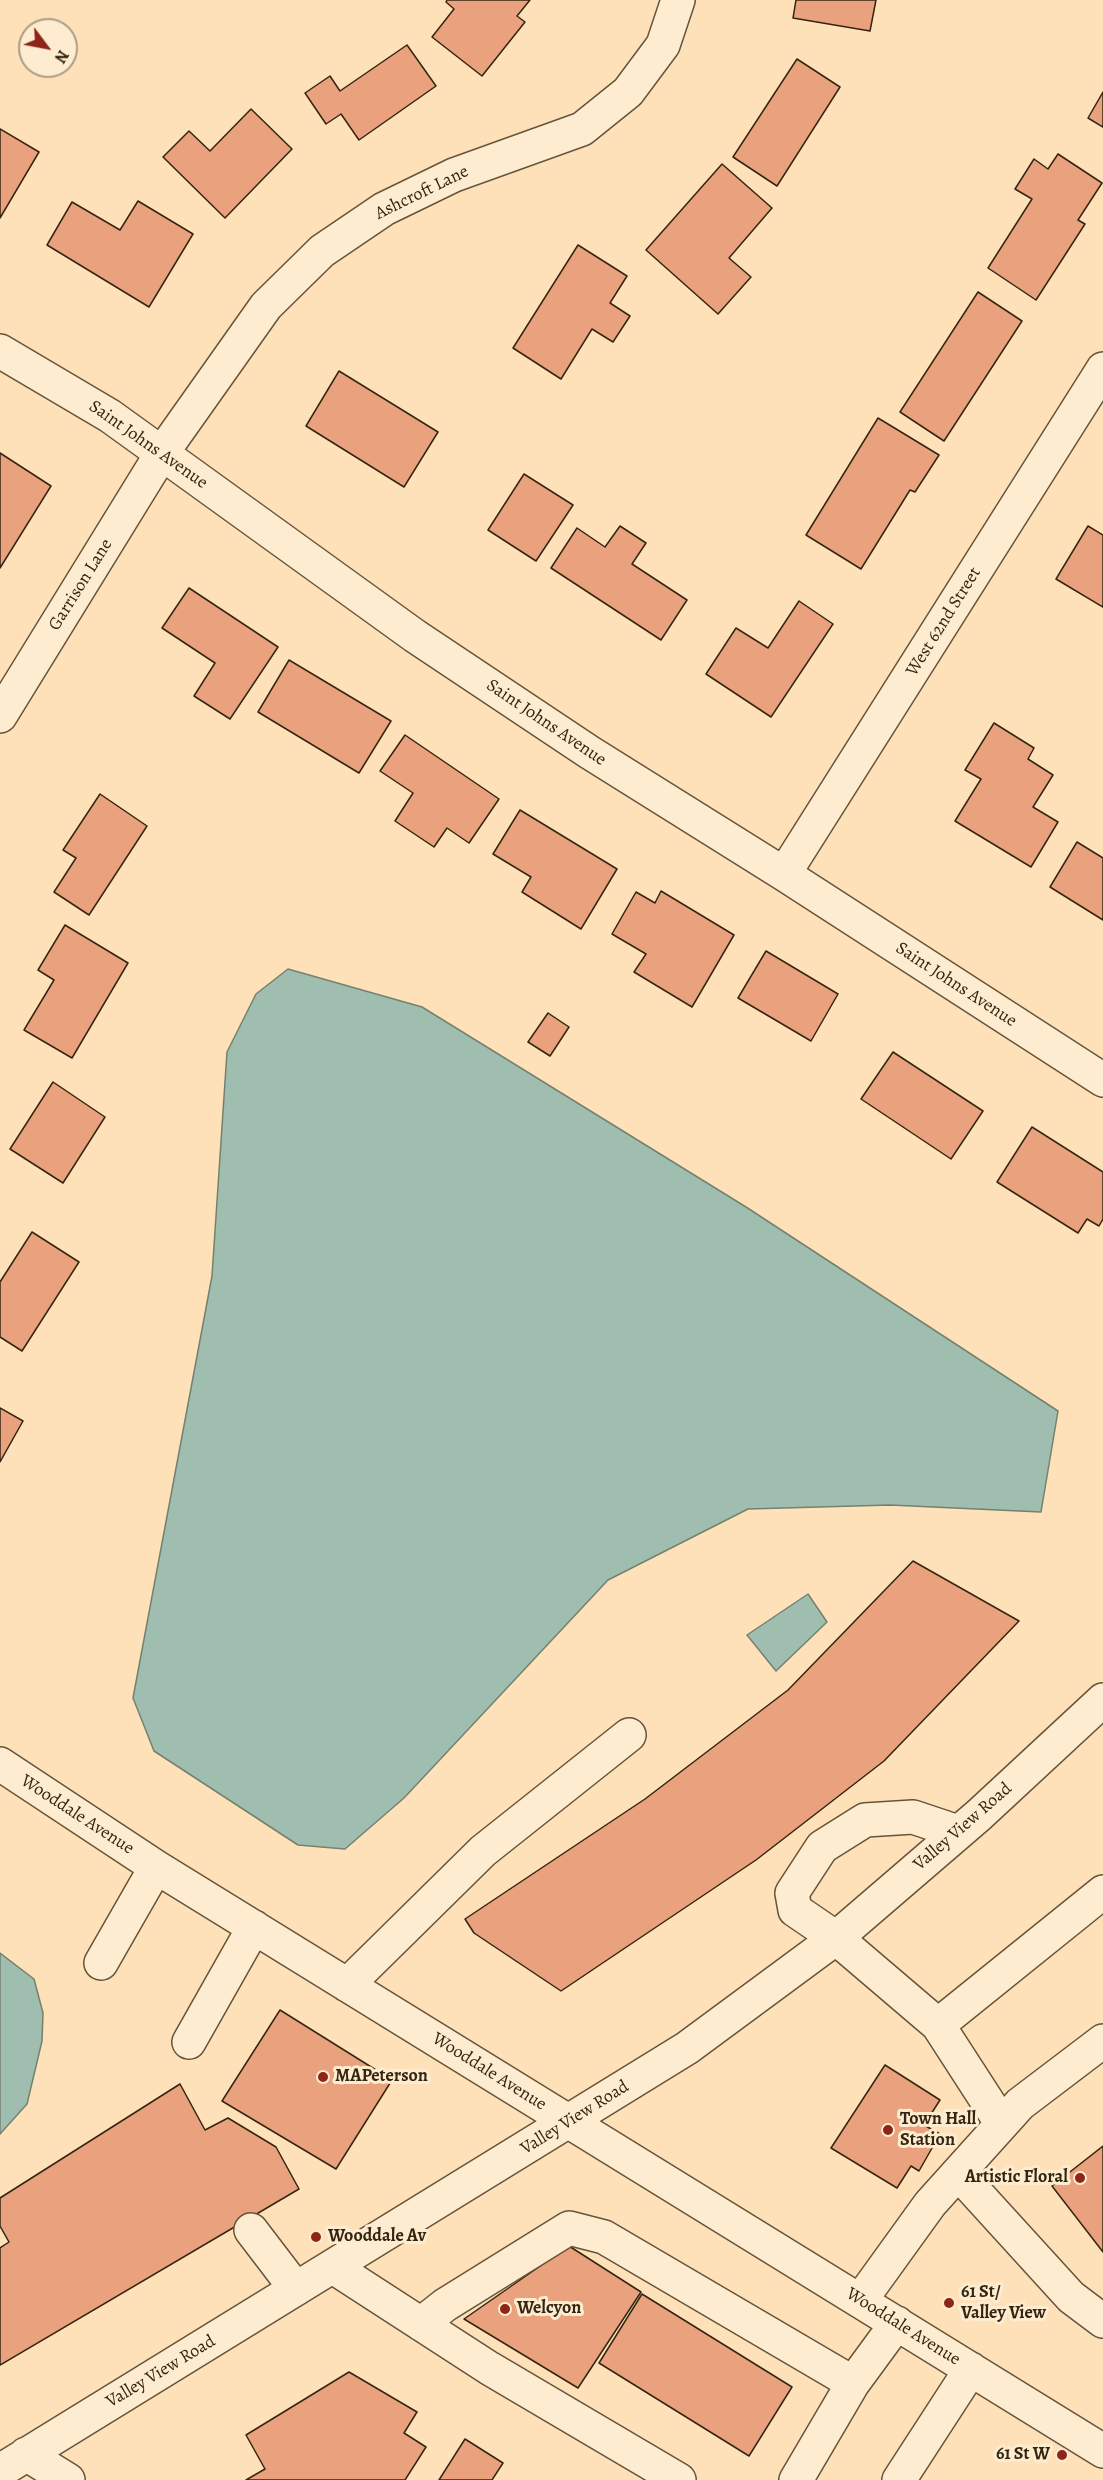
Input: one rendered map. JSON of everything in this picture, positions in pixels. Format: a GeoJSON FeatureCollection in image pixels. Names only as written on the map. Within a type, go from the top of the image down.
{"type":"FeatureCollection","features":[{"type":"Feature","properties":{"kind":"street","name":"Ashcroft Lane"},"geometry":{"type":"LineString","coordinates":[[162,453],[266,306],[322,251],[384,208],[454,175],[582,129],[628,92],[663,45],[678,0]]}},
{"type":"Feature","properties":{"kind":"street","name":"Saint Johns Avenue"},"geometry":{"type":"LineString","coordinates":[[0,351],[110,416],[425,642],[589,752],[784,874],[1103,1080]]}},
{"type":"Feature","properties":{"kind":"street","name":"West 62nd Street"},"geometry":{"type":"LineString","coordinates":[[784,874],[1092,411],[1103,369]]}},
{"type":"Feature","properties":{"kind":"street","name":"Garrison Lane"},"geometry":{"type":"LineString","coordinates":[[0,716],[162,453]]}},
{"type":"Feature","properties":{"kind":"street","name":"Valley View Road"},"geometry":{"type":"LineString","coordinates":[[13,2462],[687,2048],[836,1938],[958,1832],[1103,1700]]}},
{"type":"Feature","properties":{"kind":"street"},"geometry":{"type":"LineString","coordinates":[[347,1984],[483,1851],[629,1735]]}},
{"type":"Feature","properties":{"kind":"street","name":"Wooddale Avenue"},"geometry":{"type":"LineString","coordinates":[[0,1764],[156,1867],[1103,2451]]}},
{"type":"Feature","properties":{"kind":"street"},"geometry":{"type":"LineString","coordinates":[[958,1832],[913,1817],[865,1820],[822,1847],[792,1893],[795,1910],[836,1938],[938,2025],[1002,2124]]}},
{"type":"Feature","properties":{"kind":"street"},"geometry":{"type":"LineString","coordinates":[[101,1963],[156,1867]]}},
{"type":"Feature","properties":{"kind":"street"},"geometry":{"type":"LineString","coordinates":[[938,2025],[1103,1893]]}},
{"type":"Feature","properties":{"kind":"street"},"geometry":{"type":"LineString","coordinates":[[189,2042],[254,1927]]}},
{"type":"Feature","properties":{"kind":"street"},"geometry":{"type":"LineString","coordinates":[[860,2301],[930,2204],[1020,2104],[1103,2041]]}},
{"type":"Feature","properties":{"kind":"street"},"geometry":{"type":"LineString","coordinates":[[958,2173],[1071,2297],[1103,2321]]}},
{"type":"Feature","properties":{"kind":"street"},"geometry":{"type":"LineString","coordinates":[[421,2324],[445,2305],[569,2228],[604,2237],[853,2383]]}},
{"type":"Feature","properties":{"kind":"street"},"geometry":{"type":"LineString","coordinates":[[251,2230],[296,2289]]}},
{"type":"Feature","properties":{"kind":"street"},"geometry":{"type":"LineString","coordinates":[[333,2267],[489,2368],[678,2480]]}},
{"type":"Feature","properties":{"kind":"street"},"geometry":{"type":"LineString","coordinates":[[796,2480],[853,2383],[897,2324]]}},
{"type":"Feature","properties":{"kind":"street"},"geometry":{"type":"LineString","coordinates":[[899,2480],[971,2369]]}},
{"type":"Feature","properties":{"kind":"street"},"geometry":{"type":"LineString","coordinates":[[13,2462],[68,2480]]}},
{"type":"Feature","properties":{"kind":"shaded area"},"geometry":{"type":"Polygon","coordinates":[[[288,969],[422,1007],[746,1207],[1058,1411],[1041,1512],[890,1505],[748,1509],[608,1580],[404,1798],[345,1849],[298,1845],[154,1751],[133,1698],[212,1276],[227,1052],[256,994],[288,969]]]}},
{"type":"Feature","properties":{"kind":"shaded area"},"geometry":{"type":"Polygon","coordinates":[[[808,1594],[827,1622],[776,1671],[747,1635],[808,1594]]]}},
{"type":"Feature","properties":{"kind":"shaded area"},"geometry":{"type":"Polygon","coordinates":[[[0,1953],[34,1979],[43,2013],[42,2041],[27,2104],[0,2134],[0,1953]]]}},
{"type":"Feature","properties":{"kind":"building"},"geometry":{"type":"Polygon","coordinates":[[[447,0],[530,0],[517,16],[525,22],[482,76],[432,37],[454,9],[446,2],[447,0]]]}},
{"type":"Feature","properties":{"kind":"building"},"geometry":{"type":"Polygon","coordinates":[[[796,0],[876,0],[870,31],[793,18],[796,0]]]}},
{"type":"Feature","properties":{"kind":"building"},"geometry":{"type":"Polygon","coordinates":[[[407,45],[436,86],[359,140],[341,114],[326,124],[305,93],[330,76],[340,91],[407,45]]]}},
{"type":"Feature","properties":{"kind":"building"},"geometry":{"type":"Polygon","coordinates":[[[797,59],[840,87],[777,186],[733,157],[797,59]]]}},
{"type":"Feature","properties":{"kind":"building"},"geometry":{"type":"Polygon","coordinates":[[[1103,92],[1103,127],[1088,118],[1103,92]]]}},
{"type":"Feature","properties":{"kind":"building"},"geometry":{"type":"Polygon","coordinates":[[[251,109],[292,149],[225,218],[163,157],[189,131],[210,151],[251,109]]]}},
{"type":"Feature","properties":{"kind":"building"},"geometry":{"type":"Polygon","coordinates":[[[0,129],[39,152],[0,218],[0,129]]]}},
{"type":"Feature","properties":{"kind":"building"},"geometry":{"type":"Polygon","coordinates":[[[1058,154],[1102,183],[1078,220],[1085,224],[1036,300],[988,268],[1032,199],[1015,189],[1034,159],[1048,169],[1058,154]]]}},
{"type":"Feature","properties":{"kind":"building"},"geometry":{"type":"Polygon","coordinates":[[[722,164],[772,208],[729,258],[751,277],[718,314],[646,250],[722,164]]]}},
{"type":"Feature","properties":{"kind":"building"},"geometry":{"type":"Polygon","coordinates":[[[138,201],[193,234],[149,307],[47,245],[72,202],[120,230],[138,201]]]}},
{"type":"Feature","properties":{"kind":"building"},"geometry":{"type":"Polygon","coordinates":[[[578,245],[627,276],[610,303],[630,316],[613,342],[592,329],[561,379],[513,348],[578,245]]]}},
{"type":"Feature","properties":{"kind":"building"},"geometry":{"type":"Polygon","coordinates":[[[978,292],[1022,321],[944,441],[900,412],[978,292]]]}},
{"type":"Feature","properties":{"kind":"building"},"geometry":{"type":"Polygon","coordinates":[[[339,371],[438,432],[404,487],[306,426],[339,371]]]}},
{"type":"Feature","properties":{"kind":"building"},"geometry":{"type":"Polygon","coordinates":[[[878,418],[939,455],[915,492],[910,490],[861,569],[806,535],[878,418]]]}},
{"type":"Feature","properties":{"kind":"building"},"geometry":{"type":"Polygon","coordinates":[[[0,453],[51,486],[0,568],[0,453]]]}},
{"type":"Feature","properties":{"kind":"building"},"geometry":{"type":"Polygon","coordinates":[[[524,474],[573,505],[536,561],[488,530],[524,474]]]}},
{"type":"Feature","properties":{"kind":"building"},"geometry":{"type":"Polygon","coordinates":[[[620,526],[646,543],[632,564],[687,600],[661,640],[551,568],[577,528],[605,547],[620,526]]]}},
{"type":"Feature","properties":{"kind":"building"},"geometry":{"type":"Polygon","coordinates":[[[1088,526],[1103,535],[1103,607],[1056,579],[1088,526]]]}},
{"type":"Feature","properties":{"kind":"building"},"geometry":{"type":"Polygon","coordinates":[[[189,588],[278,647],[230,719],[194,696],[215,663],[162,628],[189,588]]]}},
{"type":"Feature","properties":{"kind":"building"},"geometry":{"type":"Polygon","coordinates":[[[799,601],[833,624],[771,717],[706,674],[736,628],[768,648],[799,601]]]}},
{"type":"Feature","properties":{"kind":"building"},"geometry":{"type":"Polygon","coordinates":[[[289,660],[391,721],[359,773],[258,712],[289,660]]]}},
{"type":"Feature","properties":{"kind":"building"},"geometry":{"type":"Polygon","coordinates":[[[994,723],[1034,748],[1028,759],[1053,775],[1033,807],[1058,822],[1031,867],[955,821],[981,779],[965,770],[994,723]]]}},
{"type":"Feature","properties":{"kind":"building"},"geometry":{"type":"Polygon","coordinates":[[[405,735],[499,799],[469,843],[447,828],[434,847],[395,821],[413,793],[380,771],[405,735]]]}},
{"type":"Feature","properties":{"kind":"building"},"geometry":{"type":"Polygon","coordinates":[[[100,794],[147,826],[89,915],[54,892],[76,858],[63,850],[100,794]]]}},
{"type":"Feature","properties":{"kind":"building"},"geometry":{"type":"Polygon","coordinates":[[[520,810],[617,869],[581,929],[522,892],[531,877],[493,854],[520,810]]]}},
{"type":"Feature","properties":{"kind":"building"},"geometry":{"type":"Polygon","coordinates":[[[1077,842],[1103,858],[1103,920],[1050,887],[1077,842]]]}},
{"type":"Feature","properties":{"kind":"building"},"geometry":{"type":"Polygon","coordinates":[[[661,891],[734,935],[692,1007],[634,972],[646,954],[612,934],[636,892],[655,903],[661,891]]]}},
{"type":"Feature","properties":{"kind":"building"},"geometry":{"type":"Polygon","coordinates":[[[65,925],[128,963],[72,1058],[24,1030],[54,980],[38,970],[65,925]]]}},
{"type":"Feature","properties":{"kind":"building"},"geometry":{"type":"Polygon","coordinates":[[[766,951],[838,994],[811,1041],[738,998],[766,951]]]}},
{"type":"Feature","properties":{"kind":"building"},"geometry":{"type":"Polygon","coordinates":[[[548,1013],[569,1027],[550,1056],[528,1042],[548,1013]]]}},
{"type":"Feature","properties":{"kind":"building"},"geometry":{"type":"Polygon","coordinates":[[[893,1052],[983,1111],[951,1159],[861,1099],[893,1052]]]}},
{"type":"Feature","properties":{"kind":"building"},"geometry":{"type":"Polygon","coordinates":[[[53,1082],[105,1117],[63,1183],[10,1149],[53,1082]]]}},
{"type":"Feature","properties":{"kind":"building"},"geometry":{"type":"Polygon","coordinates":[[[1032,1127],[1103,1172],[1103,1219],[1099,1226],[1087,1219],[1078,1233],[997,1182],[1032,1127]]]}},
{"type":"Feature","properties":{"kind":"building"},"geometry":{"type":"Polygon","coordinates":[[[32,1232],[79,1262],[22,1351],[0,1337],[0,1282],[32,1232]]]}},
{"type":"Feature","properties":{"kind":"building"},"geometry":{"type":"Polygon","coordinates":[[[0,1408],[23,1421],[0,1462],[0,1408]]]}},
{"type":"Feature","properties":{"kind":"building"},"geometry":{"type":"Polygon","coordinates":[[[913,1561],[1019,1621],[884,1761],[756,1860],[561,1991],[474,1933],[465,1919],[645,1799],[788,1690],[913,1561]]]}},
{"type":"Feature","properties":{"kind":"building"},"geometry":{"type":"Polygon","coordinates":[[[280,2010],[392,2080],[336,2169],[222,2101],[280,2010]]]}},
{"type":"Feature","properties":{"kind":"building","name":"Town Hall Station"},"geometry":{"type":"Polygon","coordinates":[[[885,2065],[940,2100],[924,2125],[940,2134],[919,2171],[911,2166],[897,2188],[831,2148],[885,2065]]]}},
{"type":"Feature","properties":{"kind":"building"},"geometry":{"type":"Polygon","coordinates":[[[180,2084],[205,2130],[228,2118],[276,2147],[299,2189],[0,2365],[0,2248],[9,2242],[0,2226],[0,2198],[180,2084]]]}},
{"type":"Feature","properties":{"kind":"building"},"geometry":{"type":"Polygon","coordinates":[[[1103,2146],[1103,2252],[1052,2186],[1103,2146]]]}},
{"type":"Feature","properties":{"kind":"building"},"geometry":{"type":"Polygon","coordinates":[[[569,2246],[641,2292],[578,2388],[464,2319],[569,2246]]]}},
{"type":"Feature","properties":{"kind":"building"},"geometry":{"type":"Polygon","coordinates":[[[642,2294],[792,2387],[749,2456],[599,2363],[642,2294]]]}},
{"type":"Feature","properties":{"kind":"building"},"geometry":{"type":"Polygon","coordinates":[[[349,2372],[417,2412],[404,2433],[426,2447],[405,2480],[246,2480],[265,2469],[246,2435],[349,2372]]]}},
{"type":"Feature","properties":{"kind":"building"},"geometry":{"type":"Polygon","coordinates":[[[465,2439],[503,2463],[492,2480],[439,2480],[465,2439]]]}},
{"type":"Feature","properties":{"kind":"place","name":"MAPeterson"},"geometry":{"type":"Point","coordinates":[323,2077]}},
{"type":"Feature","properties":{"kind":"place","name":"Town Hall Station"},"geometry":{"type":"Point","coordinates":[888,2130]}},
{"type":"Feature","properties":{"kind":"place","name":"Artistic Floral"},"geometry":{"type":"Point","coordinates":[1080,2178]}},
{"type":"Feature","properties":{"kind":"place","name":"Wooddale Av"},"geometry":{"type":"Point","coordinates":[316,2237]}},
{"type":"Feature","properties":{"kind":"place","name":"61 St/ Valley View"},"geometry":{"type":"Point","coordinates":[949,2303]}},
{"type":"Feature","properties":{"kind":"place","name":"Welcyon"},"geometry":{"type":"Point","coordinates":[505,2309]}},
{"type":"Feature","properties":{"kind":"place","name":"61 St W"},"geometry":{"type":"Point","coordinates":[1062,2455]}}]}
